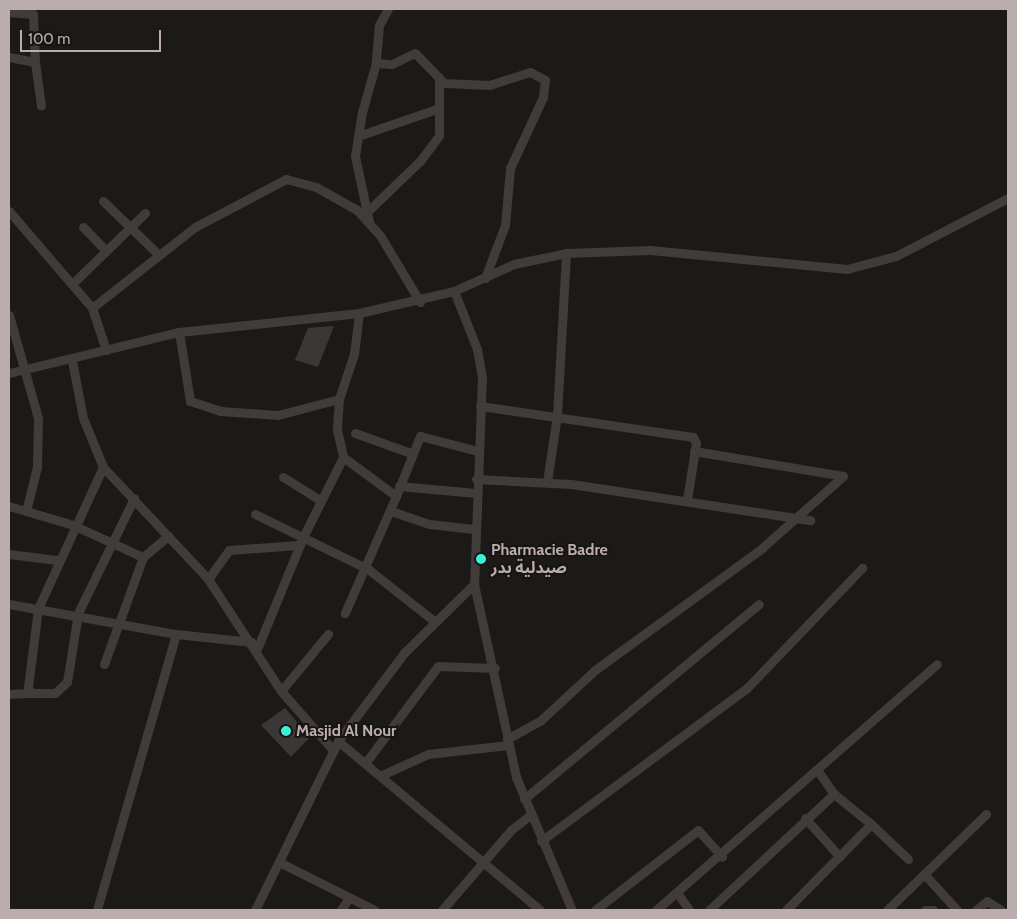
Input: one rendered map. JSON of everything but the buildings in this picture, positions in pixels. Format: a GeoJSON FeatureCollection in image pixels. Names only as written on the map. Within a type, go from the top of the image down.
{"type":"FeatureCollection","features":[{"type":"Feature","properties":{"kind":"street"},"geometry":{"type":"LineString","coordinates":[[369,222],[356,167],[358,136],[376,63],[379,25],[388,9]]}},
{"type":"Feature","properties":{"kind":"street"},"geometry":{"type":"LineString","coordinates":[[9,12],[33,14],[35,62],[41,106]]}},
{"type":"Feature","properties":{"kind":"street"},"geometry":{"type":"LineString","coordinates":[[368,212],[433,146],[440,126],[438,109],[440,80],[419,54],[408,54],[392,64],[376,63]]}},
{"type":"Feature","properties":{"kind":"street"},"geometry":{"type":"LineString","coordinates":[[9,57],[35,62]]}},
{"type":"Feature","properties":{"kind":"street"},"geometry":{"type":"LineString","coordinates":[[440,80],[489,85],[530,72],[546,82],[510,168],[505,225],[485,278]]}},
{"type":"Feature","properties":{"kind":"street"},"geometry":{"type":"LineString","coordinates":[[358,136],[438,109]]}},
{"type":"Feature","properties":{"kind":"street"},"geometry":{"type":"LineString","coordinates":[[92,308],[195,227],[286,179],[340,198],[369,222],[420,302]]}},
{"type":"Feature","properties":{"kind":"street"},"geometry":{"type":"LineString","coordinates":[[9,374],[72,361],[106,350],[178,332],[359,313],[420,302],[454,291],[528,259],[566,253],[650,250],[847,269],[896,256],[1008,198]]}},
{"type":"Feature","properties":{"kind":"street"},"geometry":{"type":"LineString","coordinates":[[103,201],[159,255]]}},
{"type":"Feature","properties":{"kind":"street"},"geometry":{"type":"LineString","coordinates":[[9,211],[92,308],[106,350]]}},
{"type":"Feature","properties":{"kind":"street"},"geometry":{"type":"LineString","coordinates":[[72,284],[145,213]]}},
{"type":"Feature","properties":{"kind":"street"},"geometry":{"type":"LineString","coordinates":[[83,227],[106,251]]}},
{"type":"Feature","properties":{"kind":"street"},"geometry":{"type":"LineString","coordinates":[[547,482],[557,415],[566,253]]}},
{"type":"Feature","properties":{"kind":"street"},"geometry":{"type":"LineString","coordinates":[[454,291],[477,348],[480,406],[474,529],[474,584],[495,668],[508,742],[524,799],[572,910]]}},
{"type":"Feature","properties":{"kind":"street"},"geometry":{"type":"LineString","coordinates":[[359,313],[354,354],[339,399],[336,430],[343,457],[396,496]]}},
{"type":"Feature","properties":{"kind":"street"},"geometry":{"type":"LineString","coordinates":[[9,315],[26,371],[40,445],[26,510]]}},
{"type":"Feature","properties":{"kind":"street"},"geometry":{"type":"LineString","coordinates":[[178,332],[186,395],[196,405],[265,416],[339,399]]}},
{"type":"Feature","properties":{"kind":"street"},"geometry":{"type":"LineString","coordinates":[[72,361],[83,418],[103,467],[208,579],[254,645],[281,691],[333,750]]}},
{"type":"Feature","properties":{"kind":"street"},"geometry":{"type":"LineString","coordinates":[[480,406],[557,415],[690,436],[696,441],[687,500]]}},
{"type":"Feature","properties":{"kind":"street"},"geometry":{"type":"LineString","coordinates":[[355,433],[411,453]]}},
{"type":"Feature","properties":{"kind":"street"},"geometry":{"type":"LineString","coordinates":[[345,613],[368,569],[411,453],[422,436],[477,451]]}},
{"type":"Feature","properties":{"kind":"street"},"geometry":{"type":"LineString","coordinates":[[382,775],[428,754],[508,742],[540,721],[594,670],[796,518],[842,476],[694,451]]}},
{"type":"Feature","properties":{"kind":"street"},"geometry":{"type":"LineString","coordinates":[[254,645],[320,500],[343,457]]}},
{"type":"Feature","properties":{"kind":"street"},"geometry":{"type":"LineString","coordinates":[[31,693],[28,687],[38,608],[73,525],[103,467]]}},
{"type":"Feature","properties":{"kind":"street"},"geometry":{"type":"LineString","coordinates":[[283,477],[320,500]]}},
{"type":"Feature","properties":{"kind":"street"},"geometry":{"type":"LineString","coordinates":[[476,479],[547,482],[687,500],[810,520]]}},
{"type":"Feature","properties":{"kind":"street"},"geometry":{"type":"LineString","coordinates":[[400,486],[476,493]]}},
{"type":"Feature","properties":{"kind":"street"},"geometry":{"type":"LineString","coordinates":[[9,694],[55,693],[67,682],[78,613],[134,498]]}},
{"type":"Feature","properties":{"kind":"street"},"geometry":{"type":"LineString","coordinates":[[9,506],[73,525],[112,540],[142,557]]}},
{"type":"Feature","properties":{"kind":"street"},"geometry":{"type":"LineString","coordinates":[[391,511],[428,524],[474,529]]}},
{"type":"Feature","properties":{"kind":"street"},"geometry":{"type":"LineString","coordinates":[[255,514],[304,535],[368,569],[434,621]]}},
{"type":"Feature","properties":{"kind":"street"},"geometry":{"type":"LineString","coordinates":[[104,664],[115,626],[142,557],[168,536]]}},
{"type":"Feature","properties":{"kind":"street"},"geometry":{"type":"LineString","coordinates":[[208,579],[229,550],[300,545]]}},
{"type":"Feature","properties":{"kind":"street"},"geometry":{"type":"LineString","coordinates":[[9,554],[57,560]]}},
{"type":"Feature","properties":{"kind":"street"},"geometry":{"type":"LineString","coordinates":[[541,841],[746,689],[862,568]]}},
{"type":"Feature","properties":{"kind":"street"},"geometry":{"type":"LineString","coordinates":[[255,910],[338,740],[434,621],[474,584]]}},
{"type":"Feature","properties":{"kind":"street"},"geometry":{"type":"LineString","coordinates":[[9,604],[78,613],[115,626],[254,645]]}},
{"type":"Feature","properties":{"kind":"street"},"geometry":{"type":"LineString","coordinates":[[524,799],[759,604]]}},
{"type":"Feature","properties":{"kind":"street"},"geometry":{"type":"LineString","coordinates":[[97,910],[176,634]]}},
{"type":"Feature","properties":{"kind":"street"},"geometry":{"type":"LineString","coordinates":[[281,691],[328,634]]}},
{"type":"Feature","properties":{"kind":"street"},"geometry":{"type":"LineString","coordinates":[[656,910],[722,857],[936,664]]}},
{"type":"Feature","properties":{"kind":"street"},"geometry":{"type":"LineString","coordinates":[[366,762],[438,666],[495,668]]}},
{"type":"Feature","properties":{"kind":"street"},"geometry":{"type":"LineString","coordinates":[[338,740],[382,775],[481,865],[540,910]]}},
{"type":"Feature","properties":{"kind":"street"},"geometry":{"type":"LineString","coordinates":[[817,770],[834,794],[908,859]]}},
{"type":"Feature","properties":{"kind":"street"},"geometry":{"type":"LineString","coordinates":[[709,910],[805,818],[834,794]]}},
{"type":"Feature","properties":{"kind":"street"},"geometry":{"type":"LineString","coordinates":[[887,910],[986,814]]}},
{"type":"Feature","properties":{"kind":"street"},"geometry":{"type":"LineString","coordinates":[[442,910],[481,865],[530,815]]}},
{"type":"Feature","properties":{"kind":"street"},"geometry":{"type":"LineString","coordinates":[[805,818],[840,857]]}},
{"type":"Feature","properties":{"kind":"street"},"geometry":{"type":"LineString","coordinates":[[786,910],[840,857],[870,824]]}},
{"type":"Feature","properties":{"kind":"street"},"geometry":{"type":"LineString","coordinates":[[594,910],[698,830],[722,857]]}},
{"type":"Feature","properties":{"kind":"street"},"geometry":{"type":"LineString","coordinates":[[279,862],[374,910]]}},
{"type":"Feature","properties":{"kind":"street"},"geometry":{"type":"LineString","coordinates":[[924,874],[957,910]]}},
{"type":"Feature","properties":{"kind":"street"},"geometry":{"type":"LineString","coordinates":[[678,894],[689,910]]}},
{"type":"Feature","properties":{"kind":"street"},"geometry":{"type":"LineString","coordinates":[[341,910],[349,897]]}},
{"type":"Feature","properties":{"kind":"street"},"geometry":{"type":"LineString","coordinates":[[976,910],[987,900],[1001,910]]}},
{"type":"Feature","properties":{"kind":"street"},"geometry":{"type":"LineString","coordinates":[[925,910],[932,910]]}},
{"type":"Feature","properties":{"kind":"place","name":"Pharmacie Badre صيدلية بدر"},"geometry":{"type":"Point","coordinates":[481,559]}},
{"type":"Feature","properties":{"kind":"place","name":"Masjid Al Nour"},"geometry":{"type":"Point","coordinates":[286,731]}}]}
